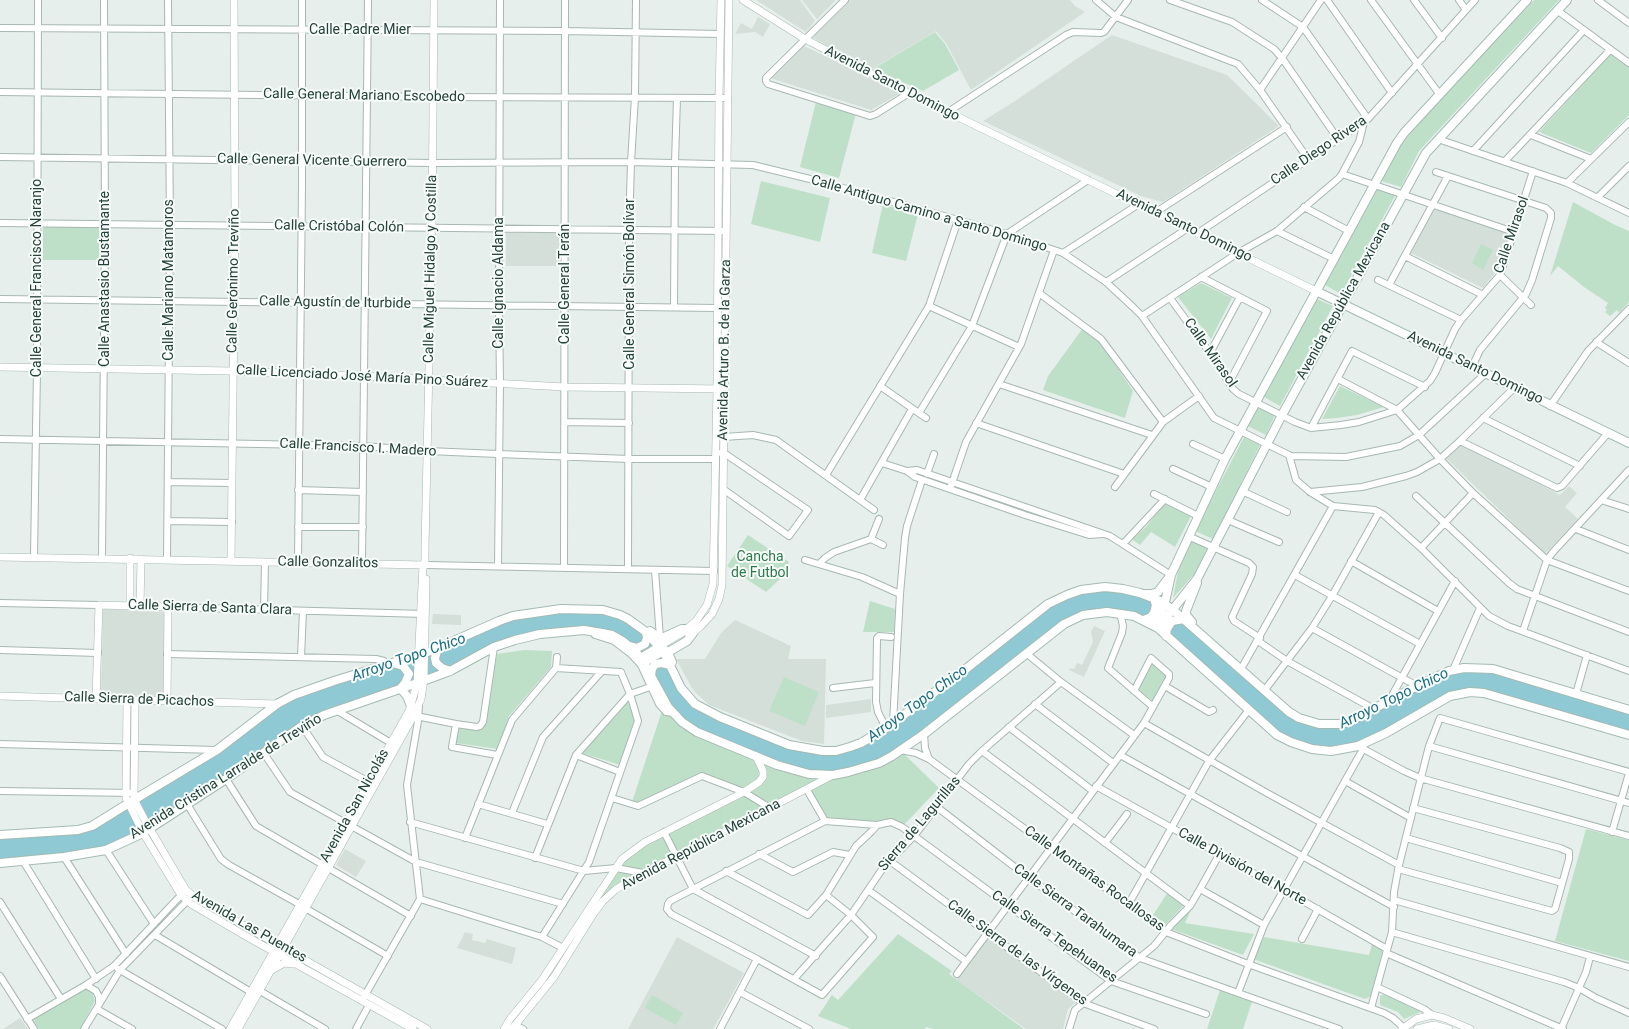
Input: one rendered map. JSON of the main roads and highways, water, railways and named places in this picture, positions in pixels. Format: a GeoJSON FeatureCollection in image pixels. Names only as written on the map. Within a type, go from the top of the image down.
{"type":"FeatureCollection","features":[{"type":"Feature","properties":{"kind":"main road","name":"Avenida República Mexicana"},"geometry":{"type":"LineString","coordinates":[[1152,623],[1163,606],[1171,575],[1225,459],[1401,137],[1527,0]]}},
{"type":"Feature","properties":{"kind":"main road","name":"Avenida República Mexicana"},"geometry":{"type":"LineString","coordinates":[[1163,606],[1198,579],[1266,443],[1426,152],[1568,0]]}},
{"type":"Feature","properties":{"kind":"main road","name":"Avenida Santo Domingo"},"geometry":{"type":"LineString","coordinates":[[1316,291],[1550,406],[1629,443]]}},
{"type":"Feature","properties":{"kind":"main road"},"geometry":{"type":"LineString","coordinates":[[1140,593],[1156,593],[1171,575]]}},
{"type":"Feature","properties":{"kind":"main road"},"geometry":{"type":"LineString","coordinates":[[1198,579],[1186,611],[1186,615],[1196,625],[1199,632]]}},
{"type":"Feature","properties":{"kind":"main road"},"geometry":{"type":"LineString","coordinates":[[603,610],[620,615],[633,622],[646,632],[661,649],[681,688],[693,702],[720,717],[789,745],[806,750],[823,751],[844,749],[861,743],[886,728],[962,672],[1038,611],[1057,599],[1081,590],[1105,587],[1122,588],[1140,593],[1163,606],[1199,632],[1264,692],[1289,712],[1299,718],[1319,724],[1339,724],[1349,722],[1417,686],[1453,670],[1479,668],[1493,669],[1629,710]]}},
{"type":"Feature","properties":{"kind":"main road"},"geometry":{"type":"LineString","coordinates":[[0,835],[84,829],[99,823],[132,801],[217,750],[277,704],[294,695],[334,681],[422,656],[513,616],[561,609],[615,610],[627,615],[660,638],[666,637],[682,629],[687,633],[687,641],[671,650],[669,655],[678,676],[693,702]]}},
{"type":"Feature","properties":{"kind":"main road","name":"Avenida Cristina Larralde de Treviño"},"geometry":{"type":"LineString","coordinates":[[0,863],[64,857],[106,850],[187,804],[226,779],[302,726],[336,710],[420,681],[520,638],[540,634],[584,630],[595,631],[612,636],[630,646],[643,660],[671,710],[682,722],[697,732],[777,765],[799,772],[833,775],[879,763],[924,734],[1064,624],[1078,617],[1092,613],[1107,612],[1119,613],[1152,623],[1166,634],[1248,711],[1277,735],[1301,746],[1312,749],[1331,751],[1360,747],[1450,696],[1470,692],[1484,693],[1629,735]]}},
{"type":"Feature","properties":{"kind":"main road"},"geometry":{"type":"LineString","coordinates":[[1092,613],[1121,617],[1139,622],[1153,631],[1210,680],[1219,684]]}},
{"type":"Feature","properties":{"kind":"main road"},"geometry":{"type":"LineString","coordinates":[[1166,634],[1170,624],[1181,619]]}},
{"type":"Feature","properties":{"kind":"main road"},"geometry":{"type":"LineString","coordinates":[[630,646],[637,648],[642,647],[647,640],[646,632]]}},
{"type":"Feature","properties":{"kind":"main road"},"geometry":{"type":"LineString","coordinates":[[437,650],[435,658],[436,663],[448,670]]}},
{"type":"Feature","properties":{"kind":"main road"},"geometry":{"type":"LineString","coordinates":[[651,676],[652,669],[655,664],[662,663],[670,665]]}},
{"type":"Feature","properties":{"kind":"main road"},"geometry":{"type":"LineString","coordinates":[[393,664],[405,668],[409,674],[408,679],[401,688],[415,705]]}},
{"type":"Feature","properties":{"kind":"water","name":"Arroyo Topo Chico"},"geometry":{"type":"Polygon","coordinates":[[[1095,588],[1154,599],[1299,718],[1339,724],[1449,671],[1479,667],[1629,710],[1629,735],[1484,693],[1457,694],[1386,733],[1337,751],[1291,742],[1166,636],[1134,616],[1083,615],[892,756],[848,772],[799,772],[682,722],[641,657],[602,633],[526,637],[450,671],[324,715],[143,833],[106,850],[0,863],[0,835],[78,830],[217,750],[277,704],[527,613],[603,610],[646,632],[690,700],[789,745],[823,751],[861,743],[1038,611],[1095,588]]]}},
{"type":"Feature","properties":{"kind":"park label","name":"Cancha de Futbol"},"geometry":{"type":"Point","coordinates":[760,566]}}]}
